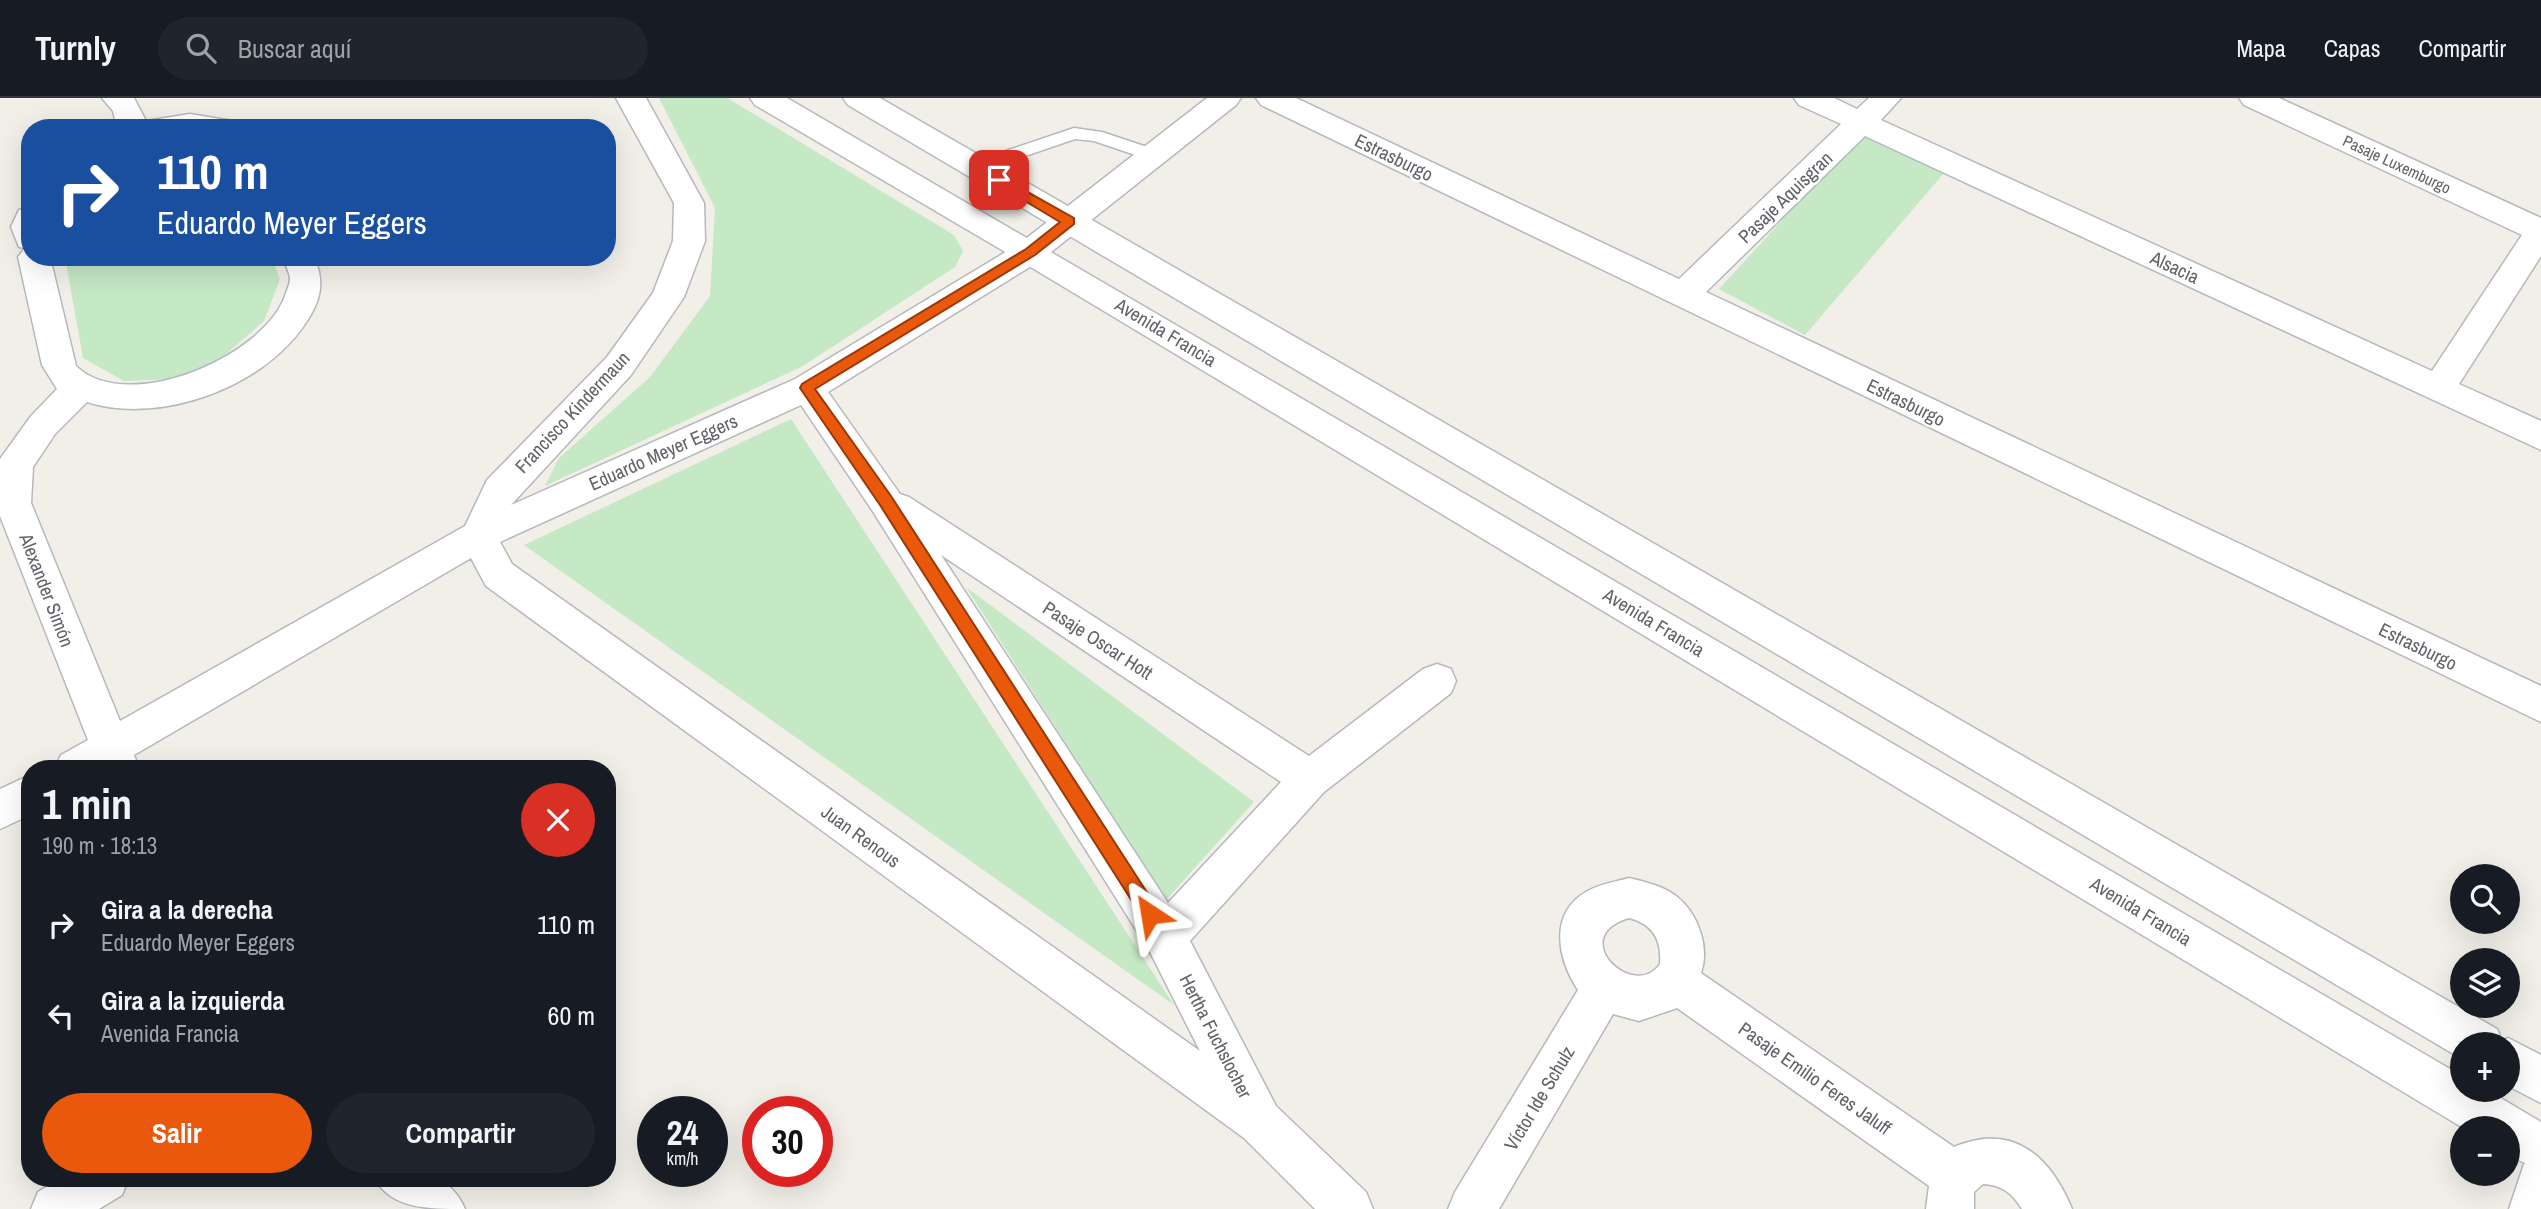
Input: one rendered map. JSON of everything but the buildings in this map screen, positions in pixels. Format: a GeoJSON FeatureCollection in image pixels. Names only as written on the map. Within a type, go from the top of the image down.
{"type":"FeatureCollection","features":[{"type":"Feature","properties":{"kind":"street"},"geometry":{"type":"LineString","coordinates":[[117,98],[124,104],[131,119]]}},
{"type":"Feature","properties":{"kind":"street","name":"Francisco Kindermaun"},"geometry":{"type":"LineString","coordinates":[[478,536],[500,490],[626,356],[668,297],[689,241],[689,203],[631,98]]}},
{"type":"Feature","properties":{"kind":"street","name":"Avenida Francia"},"geometry":{"type":"LineString","coordinates":[[765,98],[1030,252],[2541,1148]]}},
{"type":"Feature","properties":{"kind":"street","name":"Eduardo Meyer Eggers"},"geometry":{"type":"LineString","coordinates":[[114,759],[478,536],[807,388],[1030,252],[1226,98]]}},
{"type":"Feature","properties":{"kind":"street","name":"Estrasburgo"},"geometry":{"type":"LineString","coordinates":[[1271,98],[2541,705]]}},
{"type":"Feature","properties":{"kind":"street","name":"Alsacia"},"geometry":{"type":"LineString","coordinates":[[1809,98],[2541,436]]}},
{"type":"Feature","properties":{"kind":"street","name":"Pasaje Aquisgran"},"geometry":{"type":"LineString","coordinates":[[1683,295],[1886,98]]}},
{"type":"Feature","properties":{"kind":"street","name":"Pasaje Luxemburgo"},"geometry":{"type":"LineString","coordinates":[[2254,98],[2541,230],[2438,389]]}},
{"type":"Feature","properties":{"kind":"street"},"geometry":{"type":"LineString","coordinates":[[872,101],[976,167],[2459,1032]]}},
{"type":"Feature","properties":{"kind":"street"},"geometry":{"type":"LineString","coordinates":[[36,266],[61,372],[80,386],[106,395],[137,397],[195,385],[238,366],[267,346],[288,324],[302,302],[307,279],[302,266]]}},
{"type":"Feature","properties":{"kind":"street","name":"Alexander Simón"},"geometry":{"type":"LineString","coordinates":[[80,386],[43,425],[15,464],[13,503],[114,759]]}},
{"type":"Feature","properties":{"kind":"street","name":"Hertha Fuchslocher"},"geometry":{"type":"LineString","coordinates":[[807,388],[886,500],[1165,937],[1260,1122],[1349,1209]]}},
{"type":"Feature","properties":{"kind":"street","name":"Pasaje Oscar Hott"},"geometry":{"type":"LineString","coordinates":[[886,500],[1310,779]]}},
{"type":"Feature","properties":{"kind":"street","name":"Juan Renous"},"geometry":{"type":"LineString","coordinates":[[478,536],[499,575],[1260,1122]]}},
{"type":"Feature","properties":{"kind":"street"},"geometry":{"type":"LineString","coordinates":[[1165,937],[1310,779],[1437,681]]}},
{"type":"Feature","properties":{"kind":"street"},"geometry":{"type":"LineString","coordinates":[[0,810],[21,798]]}},
{"type":"Feature","properties":{"kind":"street"},"geometry":{"type":"LineString","coordinates":[[1629,898],[1648,903],[1664,913],[1677,929],[1683,947],[1682,965],[1676,981],[1666,990],[1644,998],[1620,995],[1605,988],[1591,974],[1582,956],[1579,938],[1584,921],[1595,908],[1611,900],[1629,898]]}},
{"type":"Feature","properties":{"kind":"street","name":"Pasaje Emilio Feres Jaluff"},"geometry":{"type":"LineString","coordinates":[[1676,981],[1953,1193],[1968,1165],[1985,1160],[2004,1163],[2024,1174],[2039,1191],[2048,1209]]}},
{"type":"Feature","properties":{"kind":"street","name":"Víctor Ide Schulz"},"geometry":{"type":"LineString","coordinates":[[1472,1209],[1605,988]]}},
{"type":"Feature","properties":{"kind":"street"},"geometry":{"type":"LineString","coordinates":[[2520,1067],[2541,1080]]}},
{"type":"Feature","properties":{"kind":"street"},"geometry":{"type":"LineString","coordinates":[[2533,1209],[2541,1181]]}},
{"type":"Feature","properties":{"kind":"street"},"geometry":{"type":"LineString","coordinates":[[55,1209],[90,1187]]}},
{"type":"Feature","properties":{"kind":"street"},"geometry":{"type":"LineString","coordinates":[[410,1187],[441,1209]]}},
{"type":"Feature","properties":{"kind":"lane"},"geometry":{"type":"LineString","coordinates":[[976,167],[1073,134],[1096,136],[1153,155]]}},
{"type":"Feature","properties":{"kind":"green space"},"geometry":{"type":"Polygon","coordinates":[[[659,98],[727,98],[954,235],[963,251],[955,267],[803,366],[545,486],[559,458],[650,377],[710,296],[715,208],[659,98]]]}},
{"type":"Feature","properties":{"kind":"green space"},"geometry":{"type":"Polygon","coordinates":[[[1861,134],[1944,173],[1805,335],[1719,289],[1861,134]]]}},
{"type":"Feature","properties":{"kind":"green space"},"geometry":{"type":"Polygon","coordinates":[[[67,266],[275,266],[280,279],[264,321],[219,360],[178,379],[124,381],[83,358],[67,266]]]}},
{"type":"Feature","properties":{"kind":"green space"},"geometry":{"type":"Polygon","coordinates":[[[791,419],[1174,1005],[524,545],[791,419]]]}},
{"type":"Feature","properties":{"kind":"green space"},"geometry":{"type":"Polygon","coordinates":[[[966,587],[1254,802],[1166,900],[966,587]]]}},
{"type":"Feature","properties":{"kind":"route"},"geometry":{"type":"LineString","coordinates":[[999,180],[1069,221],[1030,252],[807,388],[886,500],[1150,914]]}}]}
